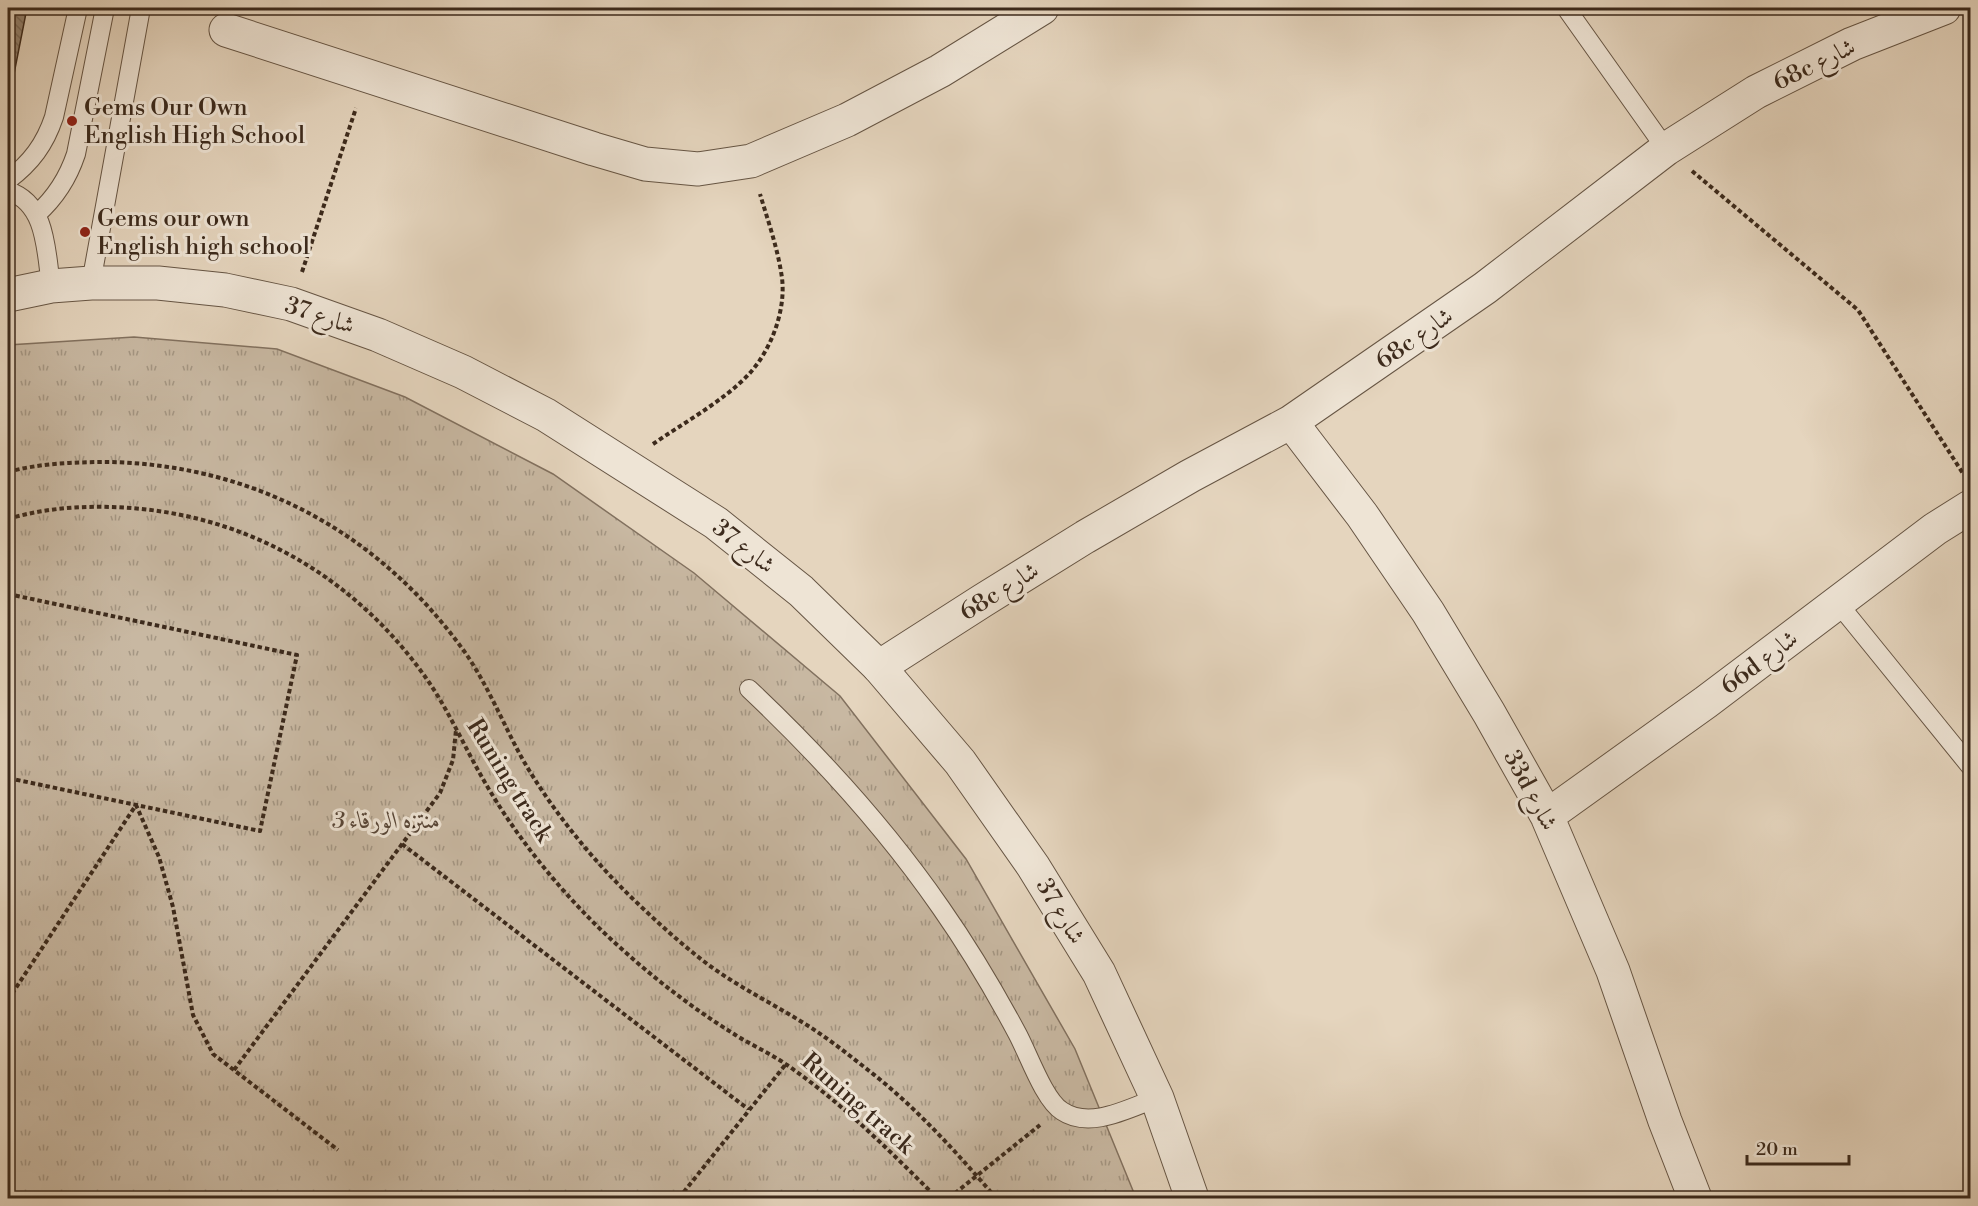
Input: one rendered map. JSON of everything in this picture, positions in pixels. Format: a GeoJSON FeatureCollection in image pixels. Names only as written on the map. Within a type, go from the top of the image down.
{"type":"FeatureCollection","features":[{"type":"Feature","properties":{"kind":"street"},"geometry":{"type":"LineString","coordinates":[[226,30],[645,164],[698,169],[750,161],[847,120],[920,82],[1042,8]]}},
{"type":"Feature","properties":{"kind":"street","name":"68c شارع"},"geometry":{"type":"LineString","coordinates":[[879,667],[1085,537],[1190,476],[1291,422],[1485,288],[1666,149],[1756,92],[1852,44],[1944,8]]}},
{"type":"Feature","properties":{"kind":"street","name":"شارع 37"},"geometry":{"type":"LineString","coordinates":[[8,295],[51,286],[90,283],[158,283],[214,288],[291,304],[378,335],[463,372],[546,415],[625,463],[716,523],[801,591],[879,667],[960,762],[1033,866],[1099,974],[1157,1098],[1192,1198]]}},
{"type":"Feature","properties":{"kind":"street","name":"33d شارع"},"geometry":{"type":"LineString","coordinates":[[1291,422],[1362,515],[1428,612],[1547,816],[1613,971],[1665,1121],[1695,1198]]}},
{"type":"Feature","properties":{"kind":"street","name":"66d شارع"},"geometry":{"type":"LineString","coordinates":[[1547,816],[1706,702],[1935,529],[1967,491]]}},
{"type":"Feature","properties":{"kind":"lane"},"geometry":{"type":"LineString","coordinates":[[8,180],[28,163],[49,134],[78,8]]}},
{"type":"Feature","properties":{"kind":"lane"},"geometry":{"type":"LineString","coordinates":[[37,214],[59,189],[70,172],[76,154],[105,8]]}},
{"type":"Feature","properties":{"kind":"lane"},"geometry":{"type":"LineString","coordinates":[[90,283],[141,8]]}},
{"type":"Feature","properties":{"kind":"lane"},"geometry":{"type":"LineString","coordinates":[[1566,8],[1666,149]]}},
{"type":"Feature","properties":{"kind":"lane"},"geometry":{"type":"LineString","coordinates":[[8,191],[18,194],[29,202],[37,214],[44,239],[51,286]]}},
{"type":"Feature","properties":{"kind":"lane"},"geometry":{"type":"LineString","coordinates":[[1837,602],[1971,766]]}},
{"type":"Feature","properties":{"kind":"lane"},"geometry":{"type":"LineString","coordinates":[[749,689],[802,739],[845,785],[898,849],[942,908],[982,970],[1050,1099],[1059,1110],[1072,1117],[1086,1120],[1157,1098]]}},
{"type":"Feature","properties":{"kind":"path"},"geometry":{"type":"LineString","coordinates":[[291,304],[366,75]]}},
{"type":"Feature","properties":{"kind":"path"},"geometry":{"type":"LineString","coordinates":[[1666,149],[1858,310],[1967,491]]}},
{"type":"Feature","properties":{"kind":"path"},"geometry":{"type":"LineString","coordinates":[[625,463],[723,396],[749,374],[769,346],[780,314],[782,280],[775,246],[750,161]]}},
{"type":"Feature","properties":{"kind":"path"},"geometry":{"type":"LineString","coordinates":[[8,472],[80,462],[145,463],[208,473],[269,493],[327,522],[379,558],[426,603],[466,654],[523,760],[554,808],[626,893],[711,967],[757,998],[811,1028],[871,1072],[925,1120],[996,1198]]}},
{"type":"Feature","properties":{"kind":"path","name":"Runing track"},"geometry":{"type":"LineString","coordinates":[[8,519],[26,513],[83,507],[140,508],[197,517],[252,536],[303,561],[350,595],[392,634],[427,680],[484,782],[517,832],[554,879],[594,923],[638,964],[685,1001],[734,1034],[786,1064],[841,1107],[937,1198]]}},
{"type":"Feature","properties":{"kind":"path"},"geometry":{"type":"LineString","coordinates":[[8,594],[297,655],[260,831],[8,778]]}},
{"type":"Feature","properties":{"kind":"path"},"geometry":{"type":"LineString","coordinates":[[234,1070],[440,793],[453,759],[456,730]]}},
{"type":"Feature","properties":{"kind":"path"},"geometry":{"type":"LineString","coordinates":[[8,1000],[136,805]]}},
{"type":"Feature","properties":{"kind":"path"},"geometry":{"type":"LineString","coordinates":[[136,805],[159,857],[173,907],[193,1016],[213,1054],[338,1150]]}},
{"type":"Feature","properties":{"kind":"path"},"geometry":{"type":"LineString","coordinates":[[402,844],[748,1109]]}},
{"type":"Feature","properties":{"kind":"path"},"geometry":{"type":"LineString","coordinates":[[679,1198],[786,1064]]}},
{"type":"Feature","properties":{"kind":"path"},"geometry":{"type":"LineString","coordinates":[[949,1198],[1059,1110]]}},
{"type":"Feature","properties":{"kind":"green space","name":"منتزه الورقاء 3"},"geometry":{"type":"Polygon","coordinates":[[[134,337],[277,349],[405,397],[553,474],[694,573],[840,696],[966,859],[1075,1049],[1136,1198],[8,1198],[8,345],[134,337]]]}},
{"type":"Feature","properties":{"kind":"building"},"geometry":{"type":"Polygon","coordinates":[[[8,8],[27,8],[14,74],[8,73],[8,8]]]}},
{"type":"Feature","properties":{"kind":"place","name":"Gems Our Own English High School"},"geometry":{"type":"Point","coordinates":[72,121]}},
{"type":"Feature","properties":{"kind":"place","name":"Gems our own English high school"},"geometry":{"type":"Point","coordinates":[85,232]}}]}
